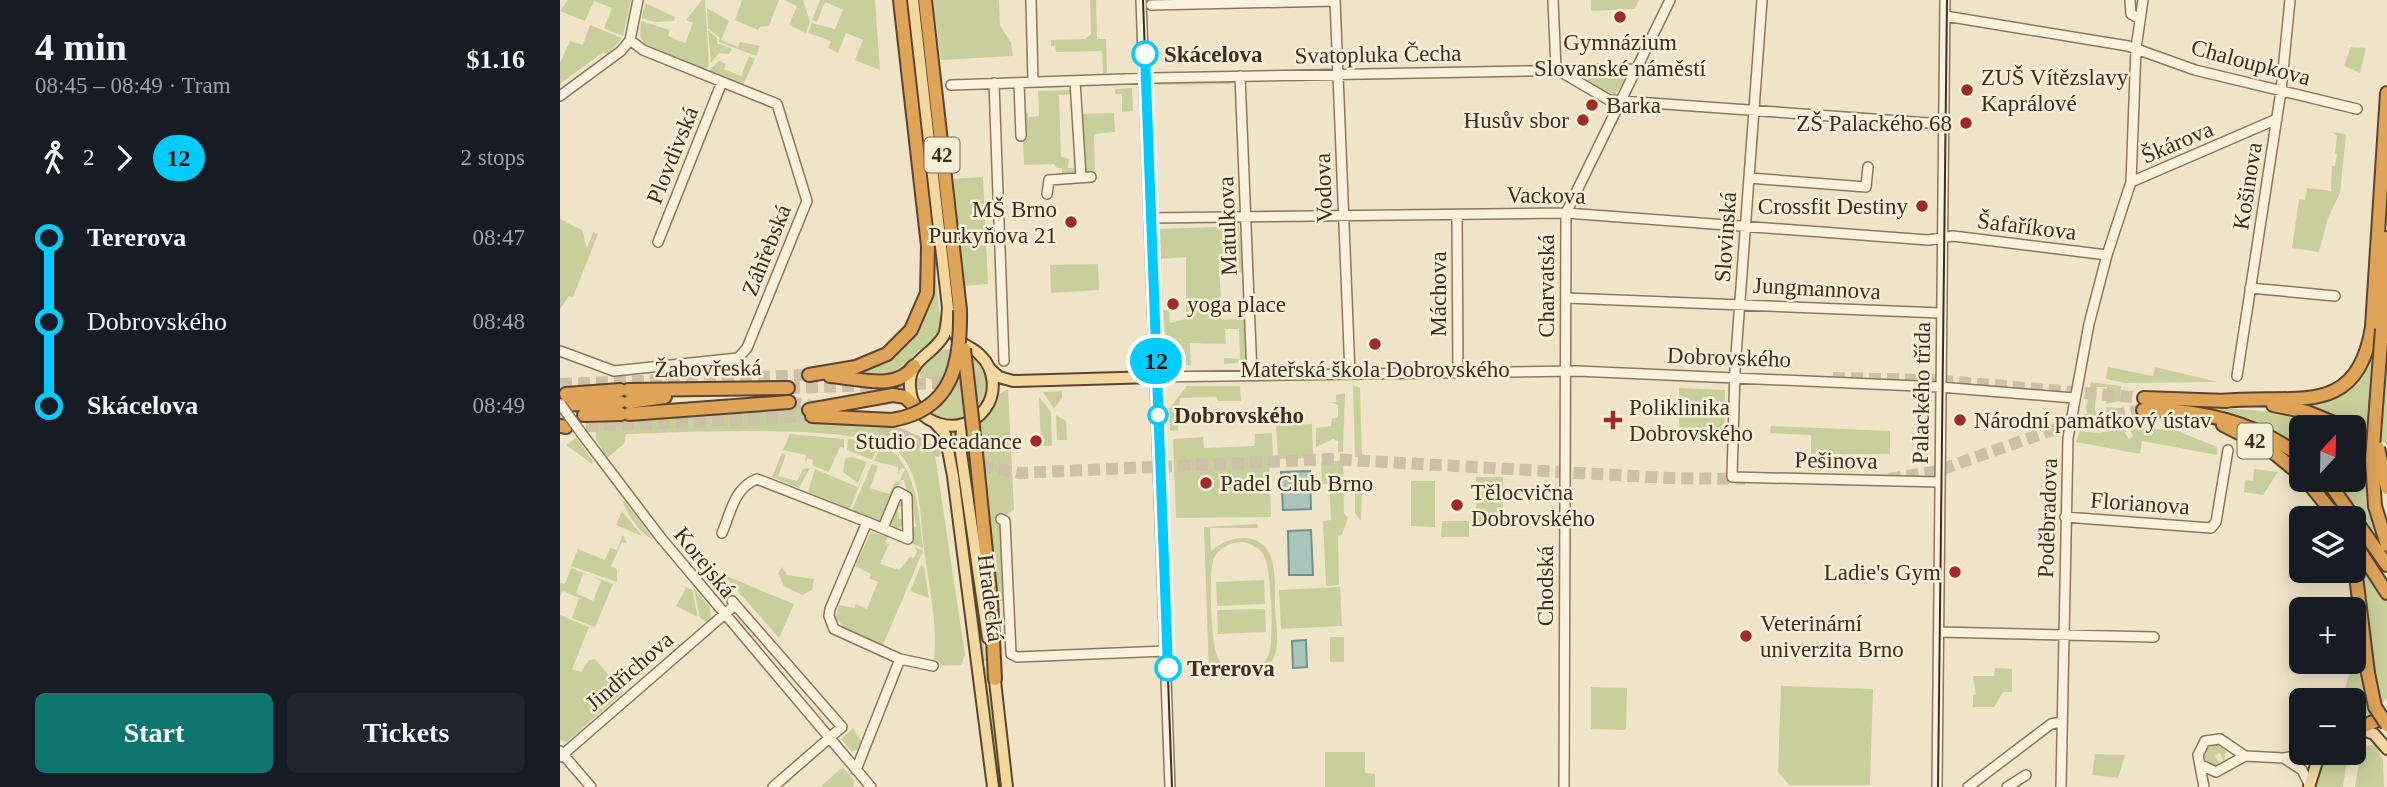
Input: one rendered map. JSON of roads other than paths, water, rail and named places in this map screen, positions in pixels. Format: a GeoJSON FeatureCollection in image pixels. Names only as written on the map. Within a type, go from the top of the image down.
{"type":"FeatureCollection","features":[{"type":"Feature","properties":{"kind":"highway","name":"42"},"geometry":{"type":"LineString","coordinates":[[900,0],[928,247],[927,293],[911,330],[887,354],[856,367],[810,375],[888,382],[905,377],[914,366]]}},
{"type":"Feature","properties":{"kind":"highway","name":"42"},"geometry":{"type":"LineString","coordinates":[[925,0],[954,309],[976,453],[995,679]]}},
{"type":"Feature","properties":{"kind":"highway","name":"42"},"geometry":{"type":"LineString","coordinates":[[2289,450],[2259,431],[2204,414],[2143,404],[2256,397],[2321,397],[2349,382],[2362,363],[2372,327],[2387,93]]}},
{"type":"Feature","properties":{"kind":"highway"},"geometry":{"type":"LineString","coordinates":[[2387,200],[2382,329],[2372,453],[2375,506],[2387,545]]}},
{"type":"Feature","properties":{"kind":"highway","name":"42"},"geometry":{"type":"LineString","coordinates":[[916,408],[905,397],[893,394],[811,413],[892,420],[926,407],[948,386],[960,344],[954,309]]}},
{"type":"Feature","properties":{"kind":"highway"},"geometry":{"type":"LineString","coordinates":[[2382,329],[2384,347],[2378,452],[2387,488]]}},
{"type":"Feature","properties":{"kind":"highway","name":"Žabovřeská"},"geometry":{"type":"LineString","coordinates":[[624,402],[714,388],[788,387]]}},
{"type":"Feature","properties":{"kind":"highway"},"geometry":{"type":"LineString","coordinates":[[563,400],[624,402]]}},
{"type":"Feature","properties":{"kind":"highway","name":"42"},"geometry":{"type":"LineString","coordinates":[[2222,401],[2289,408],[2309,415]]}},
{"type":"Feature","properties":{"kind":"highway"},"geometry":{"type":"LineString","coordinates":[[584,415],[624,402]]}},
{"type":"Feature","properties":{"kind":"highway","name":"Žabovřeská"},"geometry":{"type":"LineString","coordinates":[[624,402],[716,406],[789,402]]}},
{"type":"Feature","properties":{"kind":"highway","name":"42"},"geometry":{"type":"LineString","coordinates":[[2204,414],[2268,448],[2289,465]]}},
{"type":"Feature","properties":{"kind":"highway"},"geometry":{"type":"LineString","coordinates":[[2316,492],[2327,506]]}},
{"type":"Feature","properties":{"kind":"highway"},"geometry":{"type":"LineString","coordinates":[[2336,492],[2387,565]]}},
{"type":"Feature","properties":{"kind":"highway"},"geometry":{"type":"LineString","coordinates":[[2366,561],[2387,593]]}},
{"type":"Feature","properties":{"kind":"highway"},"geometry":{"type":"LineString","coordinates":[[2357,583],[2368,673],[2381,723]]}},
{"type":"Feature","properties":{"kind":"main road"},"geometry":{"type":"LineString","coordinates":[[913,0],[954,309],[955,334],[999,377],[1013,382]]}},
{"type":"Feature","properties":{"kind":"main road"},"geometry":{"type":"LineString","coordinates":[[954,309],[944,334],[914,366],[909,386],[916,408],[930,421],[950,426],[969,422],[983,411],[999,388],[1013,382]]}},
{"type":"Feature","properties":{"kind":"main road"},"geometry":{"type":"LineString","coordinates":[[930,349],[951,343],[970,348]]}},
{"type":"Feature","properties":{"kind":"main road"},"geometry":{"type":"LineString","coordinates":[[988,365],[993,383],[990,399]]}},
{"type":"Feature","properties":{"kind":"main road","name":"Dobrovského"},"geometry":{"type":"LineString","coordinates":[[1013,382],[1155,377]]}},
{"type":"Feature","properties":{"kind":"main road","name":"Hradecká"},"geometry":{"type":"LineString","coordinates":[[930,421],[945,434],[953,476],[993,787]]}},
{"type":"Feature","properties":{"kind":"main road","name":"Hradecká"},"geometry":{"type":"LineString","coordinates":[[969,422],[961,431],[960,446],[995,679],[1007,787]]}},
{"type":"Feature","properties":{"kind":"main road"},"geometry":{"type":"LineString","coordinates":[[2366,731],[2374,734],[2387,749]]}},
{"type":"Feature","properties":{"kind":"main road"},"geometry":{"type":"LineString","coordinates":[[2309,786],[2316,765]]}},
{"type":"Feature","properties":{"kind":"street"},"geometry":{"type":"LineString","coordinates":[[560,96],[621,51],[630,40],[638,0]]}},
{"type":"Feature","properties":{"kind":"street"},"geometry":{"type":"LineString","coordinates":[[1031,0],[1033,82]]}},
{"type":"Feature","properties":{"kind":"street"},"geometry":{"type":"LineString","coordinates":[[1141,0],[1170,787]]}},
{"type":"Feature","properties":{"kind":"street"},"geometry":{"type":"LineString","coordinates":[[1553,0],[1556,69],[1604,97],[1943,124]]}},
{"type":"Feature","properties":{"kind":"street","name":"Charvatská"},"geometry":{"type":"LineString","coordinates":[[1565,385],[1566,213],[1670,0]]}},
{"type":"Feature","properties":{"kind":"street","name":"Slovinská"},"geometry":{"type":"LineString","coordinates":[[1732,477],[1739,304],[1762,0]]}},
{"type":"Feature","properties":{"kind":"street","name":"Palackého třída"},"geometry":{"type":"LineString","coordinates":[[1937,787],[1945,0]]}},
{"type":"Feature","properties":{"kind":"street"},"geometry":{"type":"LineString","coordinates":[[2130,0],[2131,14],[2140,19]]}},
{"type":"Feature","properties":{"kind":"street","name":"Poděbradova"},"geometry":{"type":"LineString","coordinates":[[2061,787],[2068,438],[2074,398],[2107,255],[2131,182],[2136,48],[2143,0]]}},
{"type":"Feature","properties":{"kind":"street","name":"Košinova"},"geometry":{"type":"LineString","coordinates":[[2237,376],[2277,119],[2290,0]]}},
{"type":"Feature","properties":{"kind":"street"},"geometry":{"type":"LineString","coordinates":[[1152,5],[1186,2],[1335,1]]}},
{"type":"Feature","properties":{"kind":"street","name":"Vodova"},"geometry":{"type":"LineString","coordinates":[[1335,1],[1350,374]]}},
{"type":"Feature","properties":{"kind":"street","name":"Chaloupkova"},"geometry":{"type":"LineString","coordinates":[[1945,16],[2066,34],[2136,48],[2195,70],[2357,109]]}},
{"type":"Feature","properties":{"kind":"street","name":"Záhřebská"},"geometry":{"type":"LineString","coordinates":[[560,351],[614,371],[729,361],[742,355],[807,201],[777,104],[643,50],[630,40]]}},
{"type":"Feature","properties":{"kind":"street","name":"Svatopluka Čecha"},"geometry":{"type":"LineString","coordinates":[[951,85],[1240,76],[1634,69]]}},
{"type":"Feature","properties":{"kind":"street","name":"Matulkova"},"geometry":{"type":"LineString","coordinates":[[1240,76],[1252,374]]}},
{"type":"Feature","properties":{"kind":"street"},"geometry":{"type":"LineString","coordinates":[[1047,194],[1049,180],[1086,177],[1075,81]]}},
{"type":"Feature","properties":{"kind":"street","name":"Plovdivská"},"geometry":{"type":"LineString","coordinates":[[658,242],[722,82]]}},
{"type":"Feature","properties":{"kind":"street"},"geometry":{"type":"LineString","coordinates":[[994,83],[1004,361]]}},
{"type":"Feature","properties":{"kind":"street"},"geometry":{"type":"LineString","coordinates":[[1019,83],[1021,136]]}},
{"type":"Feature","properties":{"kind":"street","name":"Škárova"},"geometry":{"type":"LineString","coordinates":[[2131,182],[2277,119]]}},
{"type":"Feature","properties":{"kind":"street"},"geometry":{"type":"LineString","coordinates":[[1749,178],[1866,187],[1868,167]]}},
{"type":"Feature","properties":{"kind":"street","name":"Vackova"},"geometry":{"type":"LineString","coordinates":[[1149,218],[1566,213],[1928,240],[1942,238]]}},
{"type":"Feature","properties":{"kind":"street","name":"Máchova"},"geometry":{"type":"LineString","coordinates":[[1457,215],[1458,373]]}},
{"type":"Feature","properties":{"kind":"street","name":"Šafaříkova"},"geometry":{"type":"LineString","coordinates":[[1942,238],[1953,236],[2107,255]]}},
{"type":"Feature","properties":{"kind":"street"},"geometry":{"type":"LineString","coordinates":[[2250,288],[2335,296]]}},
{"type":"Feature","properties":{"kind":"street","name":"Jungmannova"},"geometry":{"type":"LineString","coordinates":[[1566,298],[1941,313]]}},
{"type":"Feature","properties":{"kind":"street","name":"Dobrovského"},"geometry":{"type":"LineString","coordinates":[[1155,377],[1566,372],[1940,387],[2074,398]]}},
{"type":"Feature","properties":{"kind":"street","name":"Chodská"},"geometry":{"type":"LineString","coordinates":[[1564,787],[1565,385]]}},
{"type":"Feature","properties":{"kind":"street","name":"Korejská"},"geometry":{"type":"LineString","coordinates":[[563,400],[582,434],[632,503],[723,615],[871,787]]}},
{"type":"Feature","properties":{"kind":"street","name":"Florianova"},"geometry":{"type":"LineString","coordinates":[[2065,517],[2211,527],[2216,522],[2228,450]]}},
{"type":"Feature","properties":{"kind":"street","name":"Pešinova"},"geometry":{"type":"LineString","coordinates":[[1732,477],[1939,482]]}},
{"type":"Feature","properties":{"kind":"street"},"geometry":{"type":"LineString","coordinates":[[722,533],[739,491],[757,479],[908,539],[908,497],[898,492],[883,528]]}},
{"type":"Feature","properties":{"kind":"street"},"geometry":{"type":"LineString","coordinates":[[1001,519],[1006,521],[1011,654],[1017,657],[1166,652]]}},
{"type":"Feature","properties":{"kind":"street"},"geometry":{"type":"LineString","coordinates":[[867,522],[829,617],[834,629],[901,659],[933,666]]}},
{"type":"Feature","properties":{"kind":"street","name":"Korejská"},"geometry":{"type":"LineString","coordinates":[[734,603],[842,727],[831,738]]}},
{"type":"Feature","properties":{"kind":"street","name":"Jindřichova"},"geometry":{"type":"LineString","coordinates":[[561,754],[734,603]]}},
{"type":"Feature","properties":{"kind":"street"},"geometry":{"type":"LineString","coordinates":[[1939,632],[2154,637]]}},
{"type":"Feature","properties":{"kind":"street"},"geometry":{"type":"LineString","coordinates":[[856,770],[901,659]]}},
{"type":"Feature","properties":{"kind":"street"},"geometry":{"type":"LineString","coordinates":[[1968,787],[2052,724],[2062,722]]}},
{"type":"Feature","properties":{"kind":"street"},"geometry":{"type":"LineString","coordinates":[[773,787],[831,738]]}},
{"type":"Feature","properties":{"kind":"street"},"geometry":{"type":"LineString","coordinates":[[2204,787],[2199,750],[2205,741],[2220,739],[2245,757]]}},
{"type":"Feature","properties":{"kind":"street"},"geometry":{"type":"LineString","coordinates":[[2204,787],[2231,756],[2228,745]]}},
{"type":"Feature","properties":{"kind":"street"},"geometry":{"type":"LineString","coordinates":[[561,754],[591,787]]}},
{"type":"Feature","properties":{"kind":"street"},"geometry":{"type":"LineString","coordinates":[[2201,765],[2209,771],[2223,768],[2245,757],[2289,757]]}},
{"type":"Feature","properties":{"kind":"street"},"geometry":{"type":"LineString","coordinates":[[2284,758],[2302,770],[2309,786]]}},
{"type":"Feature","properties":{"kind":"street"},"geometry":{"type":"LineString","coordinates":[[2007,787],[2026,775]]}},
{"type":"Feature","properties":{"kind":"water"},"geometry":{"type":"Polygon","coordinates":[[[1310,471],[1311,509],[1283,510],[1281,472],[1310,471]]]}},
{"type":"Feature","properties":{"kind":"water"},"geometry":{"type":"Polygon","coordinates":[[[1311,530],[1313,575],[1289,575],[1288,531],[1311,530]]]}},
{"type":"Feature","properties":{"kind":"water"},"geometry":{"type":"Polygon","coordinates":[[[1306,640],[1307,667],[1293,668],[1292,641],[1306,640]]]}},
{"type":"Feature","properties":{"kind":"tunnel"},"geometry":{"type":"LineString","coordinates":[[560,384],[809,375]]}},
{"type":"Feature","properties":{"kind":"tunnel"},"geometry":{"type":"LineString","coordinates":[[1833,378],[1932,380],[2144,398]]}},
{"type":"Feature","properties":{"kind":"tunnel"},"geometry":{"type":"LineString","coordinates":[[788,388],[1003,381]]}},
{"type":"Feature","properties":{"kind":"tunnel"},"geometry":{"type":"LineString","coordinates":[[789,402],[823,408]]}},
{"type":"Feature","properties":{"kind":"tunnel"},"geometry":{"type":"LineString","coordinates":[[1889,479],[1937,471],[2075,422],[2143,410]]}},
{"type":"Feature","properties":{"kind":"tunnel"},"geometry":{"type":"LineString","coordinates":[[560,415],[584,415]]}},
{"type":"Feature","properties":{"kind":"tunnel"},"geometry":{"type":"LineString","coordinates":[[568,427],[812,416]]}},
{"type":"Feature","properties":{"kind":"tunnel"},"geometry":{"type":"LineString","coordinates":[[864,419],[968,463],[1020,473],[1330,459],[1669,478],[1745,479]]}},
{"type":"Feature","properties":{"kind":"tram line"},"geometry":{"type":"LineString","coordinates":[[1143,0],[1172,787]]}},
{"type":"Feature","properties":{"kind":"tram line"},"geometry":{"type":"LineString","coordinates":[[1938,787],[1947,0]]}},
{"type":"Feature","properties":{"kind":"tram line","name":"12"},"geometry":{"type":"LineString","coordinates":[[1145,54],[1161,545],[1168,668]]}},
{"type":"Feature","properties":{"kind":"place","name":"Gymnázium Slovanské náměstí"},"geometry":{"type":"Point","coordinates":[1620,17]}},
{"type":"Feature","properties":{"kind":"place","name":"Skácelova"},"geometry":{"type":"Point","coordinates":[1145,54]}},
{"type":"Feature","properties":{"kind":"place","name":"ZUŠ Vítězslavy Kaprálové"},"geometry":{"type":"Point","coordinates":[1967,90]}},
{"type":"Feature","properties":{"kind":"place","name":"Barka"},"geometry":{"type":"Point","coordinates":[1592,105]}},
{"type":"Feature","properties":{"kind":"place","name":"Husův sbor"},"geometry":{"type":"Point","coordinates":[1583,120]}},
{"type":"Feature","properties":{"kind":"place","name":"ZŠ Palackého 68"},"geometry":{"type":"Point","coordinates":[1966,123]}},
{"type":"Feature","properties":{"kind":"place","name":"Crossfit Destiny"},"geometry":{"type":"Point","coordinates":[1922,206]}},
{"type":"Feature","properties":{"kind":"place","name":"MŠ Brno Purkyňova 21"},"geometry":{"type":"Point","coordinates":[1071,222]}},
{"type":"Feature","properties":{"kind":"place","name":"yoga place"},"geometry":{"type":"Point","coordinates":[1173,304]}},
{"type":"Feature","properties":{"kind":"place","name":"Mateřská škola Dobrovského"},"geometry":{"type":"Point","coordinates":[1375,344]}},
{"type":"Feature","properties":{"kind":"place","name":"Dobrovského"},"geometry":{"type":"Point","coordinates":[1158,415]}},
{"type":"Feature","properties":{"kind":"place","name":"Poliklinika Dobrovského"},"geometry":{"type":"Point","coordinates":[1613,420]}},
{"type":"Feature","properties":{"kind":"place","name":"Národní památkový ústav"},"geometry":{"type":"Point","coordinates":[1960,420]}},
{"type":"Feature","properties":{"kind":"place","name":"Studio Decadance"},"geometry":{"type":"Point","coordinates":[1036,441]}},
{"type":"Feature","properties":{"kind":"place","name":"Padel Club Brno"},"geometry":{"type":"Point","coordinates":[1206,483]}},
{"type":"Feature","properties":{"kind":"place","name":"Tělocvična Dobrovského"},"geometry":{"type":"Point","coordinates":[1457,505]}},
{"type":"Feature","properties":{"kind":"place","name":"Ladie's Gym"},"geometry":{"type":"Point","coordinates":[1955,572]}},
{"type":"Feature","properties":{"kind":"place","name":"Veterinární univerzita Brno"},"geometry":{"type":"Point","coordinates":[1746,636]}},
{"type":"Feature","properties":{"kind":"place","name":"Tererova"},"geometry":{"type":"Point","coordinates":[1168,668]}}]}
